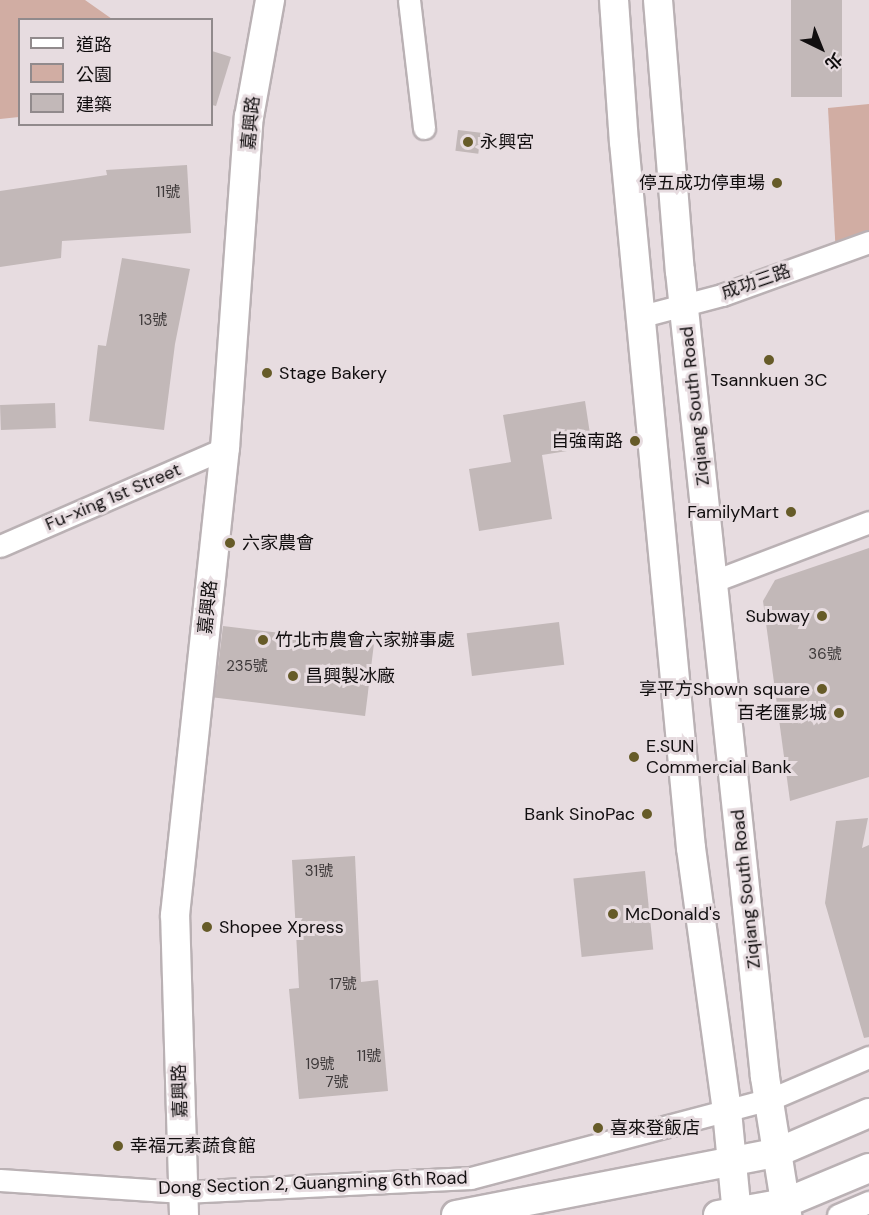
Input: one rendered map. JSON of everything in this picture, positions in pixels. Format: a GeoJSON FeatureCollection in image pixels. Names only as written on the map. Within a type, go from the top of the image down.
{"type":"FeatureCollection","features":[{"type":"Feature","properties":{"kind":"main road","name":"嘉興路"},"geometry":{"type":"LineString","coordinates":[[184,1204],[175,915],[225,448],[249,117],[270,0]]}},
{"type":"Feature","properties":{"kind":"main road"},"geometry":{"type":"LineString","coordinates":[[614,0],[691,848],[733,1162],[730,1214],[786,1209],[869,1168]]}},
{"type":"Feature","properties":{"kind":"main road","name":"Ziqiang South Road"},"geometry":{"type":"LineString","coordinates":[[658,0],[684,305],[765,1077],[771,1100],[776,1153],[786,1209]]}},
{"type":"Feature","properties":{"kind":"main road","name":"Dong Section 2, Guangming 6th Road"},"geometry":{"type":"LineString","coordinates":[[456,1215],[776,1153],[869,1113]]}},
{"type":"Feature","properties":{"kind":"street"},"geometry":{"type":"LineString","coordinates":[[409,0],[424,128]]}},
{"type":"Feature","properties":{"kind":"street","name":"成功三路"},"geometry":{"type":"LineString","coordinates":[[642,316],[684,305],[869,242]]}},
{"type":"Feature","properties":{"kind":"street","name":"Fu-xing 1st Street"},"geometry":{"type":"LineString","coordinates":[[0,546],[225,448]]}},
{"type":"Feature","properties":{"kind":"street"},"geometry":{"type":"LineString","coordinates":[[714,581],[869,522]]}},
{"type":"Feature","properties":{"kind":"street","name":"Dong Section 2, Guangming 6th Road"},"geometry":{"type":"LineString","coordinates":[[0,1180],[184,1204],[471,1178],[771,1100],[869,1057]]}},
{"type":"Feature","properties":{"kind":"street"},"geometry":{"type":"LineString","coordinates":[[838,1215],[869,1202]]}},
{"type":"Feature","properties":{"kind":"green space"},"geometry":{"type":"Polygon","coordinates":[[[0,0],[85,0],[111,18],[18,18],[18,117],[0,119],[0,0]]]}},
{"type":"Feature","properties":{"kind":"green space"},"geometry":{"type":"Polygon","coordinates":[[[869,104],[869,244],[836,256],[828,108],[869,104]]]}},
{"type":"Feature","properties":{"kind":"building"},"geometry":{"type":"Polygon","coordinates":[[[791,0],[842,0],[842,97],[791,97],[791,0]]]}},
{"type":"Feature","properties":{"kind":"building"},"geometry":{"type":"Polygon","coordinates":[[[213,51],[231,57],[216,106],[213,105],[213,51]]]}},
{"type":"Feature","properties":{"kind":"building","name":"永興宮"},"geometry":{"type":"Polygon","coordinates":[[[458,130],[481,133],[478,154],[455,151],[458,130]]]}},
{"type":"Feature","properties":{"kind":"building"},"geometry":{"type":"Polygon","coordinates":[[[187,165],[191,233],[62,241],[61,258],[0,267],[0,191],[107,175],[106,170],[187,165]]]}},
{"type":"Feature","properties":{"kind":"building"},"geometry":{"type":"Polygon","coordinates":[[[122,258],[190,269],[175,344],[164,430],[89,421],[98,345],[106,346],[122,258]]]}},
{"type":"Feature","properties":{"kind":"building"},"geometry":{"type":"Polygon","coordinates":[[[585,401],[592,447],[542,455],[552,519],[479,531],[469,469],[511,462],[503,415],[585,401]]]}},
{"type":"Feature","properties":{"kind":"building"},"geometry":{"type":"Polygon","coordinates":[[[55,403],[56,428],[1,430],[0,405],[55,403]]]}},
{"type":"Feature","properties":{"kind":"building","name":"享平方Shown square"},"geometry":{"type":"Polygon","coordinates":[[[869,548],[869,777],[790,801],[763,601],[775,580],[869,548]]]}},
{"type":"Feature","properties":{"kind":"building"},"geometry":{"type":"Polygon","coordinates":[[[559,622],[564,665],[472,676],[467,633],[559,622]]]}},
{"type":"Feature","properties":{"kind":"building","name":"昌興製冰廠"},"geometry":{"type":"Polygon","coordinates":[[[223,626],[374,645],[365,716],[214,697],[223,626]]]}},
{"type":"Feature","properties":{"kind":"building"},"geometry":{"type":"Polygon","coordinates":[[[868,818],[862,848],[869,845],[869,1037],[864,1038],[825,903],[836,821],[868,818]]]}},
{"type":"Feature","properties":{"kind":"building"},"geometry":{"type":"Polygon","coordinates":[[[355,856],[361,982],[378,980],[388,1091],[299,1099],[289,989],[299,988],[292,860],[355,856]]]}},
{"type":"Feature","properties":{"kind":"building","name":"McDonald's"},"geometry":{"type":"Polygon","coordinates":[[[645,871],[653,950],[582,957],[573,879],[645,871]]]}},
{"type":"Feature","properties":{"kind":"place","name":"永興宮"},"geometry":{"type":"Point","coordinates":[468,142]}},
{"type":"Feature","properties":{"kind":"place","name":"停五成功停車場"},"geometry":{"type":"Point","coordinates":[777,183]}},
{"type":"Feature","properties":{"kind":"place","name":"Tsannkuen 3C"},"geometry":{"type":"Point","coordinates":[769,360]}},
{"type":"Feature","properties":{"kind":"place","name":"Stage Bakery"},"geometry":{"type":"Point","coordinates":[267,373]}},
{"type":"Feature","properties":{"kind":"place","name":"自強南路"},"geometry":{"type":"Point","coordinates":[635,441]}},
{"type":"Feature","properties":{"kind":"place","name":"FamilyMart"},"geometry":{"type":"Point","coordinates":[791,512]}},
{"type":"Feature","properties":{"kind":"place","name":"六家農會"},"geometry":{"type":"Point","coordinates":[230,543]}},
{"type":"Feature","properties":{"kind":"place","name":"Subway"},"geometry":{"type":"Point","coordinates":[822,616]}},
{"type":"Feature","properties":{"kind":"place","name":"竹北市農會六家辦事處"},"geometry":{"type":"Point","coordinates":[263,640]}},
{"type":"Feature","properties":{"kind":"place","name":"昌興製冰廠"},"geometry":{"type":"Point","coordinates":[293,676]}},
{"type":"Feature","properties":{"kind":"place","name":"享平方Shown square"},"geometry":{"type":"Point","coordinates":[822,689]}},
{"type":"Feature","properties":{"kind":"place","name":"百老匯影城"},"geometry":{"type":"Point","coordinates":[839,713]}},
{"type":"Feature","properties":{"kind":"place","name":"E.SUN Commercial Bank"},"geometry":{"type":"Point","coordinates":[634,757]}},
{"type":"Feature","properties":{"kind":"place","name":"Bank SinoPac"},"geometry":{"type":"Point","coordinates":[647,814]}},
{"type":"Feature","properties":{"kind":"place","name":"McDonald's"},"geometry":{"type":"Point","coordinates":[613,914]}},
{"type":"Feature","properties":{"kind":"place","name":"Shopee Xpress"},"geometry":{"type":"Point","coordinates":[207,927]}},
{"type":"Feature","properties":{"kind":"place","name":"喜來登飯店"},"geometry":{"type":"Point","coordinates":[598,1128]}},
{"type":"Feature","properties":{"kind":"place","name":"幸福元素蔬食館"},"geometry":{"type":"Point","coordinates":[118,1146]}}]}
